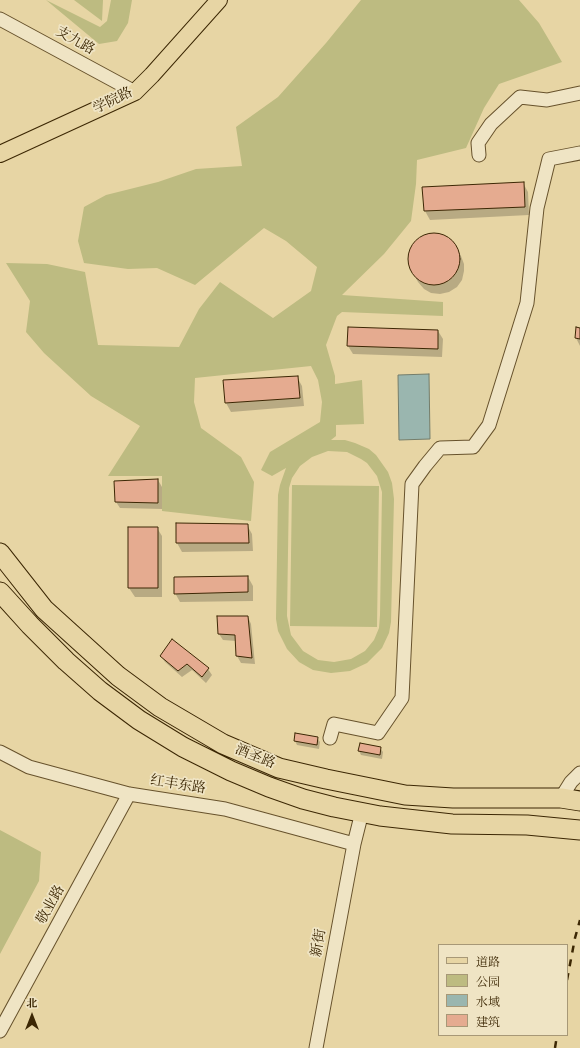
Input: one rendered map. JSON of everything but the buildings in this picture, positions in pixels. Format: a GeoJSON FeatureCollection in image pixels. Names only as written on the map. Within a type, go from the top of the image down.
{"type":"FeatureCollection","features":[{"type":"Feature","properties":{"kind":"highway","name":"酒圣路"},"geometry":{"type":"LineString","coordinates":[[0,553],[44,609],[118,676],[160,707],[223,744],[279,768],[405,795],[452,798],[561,798],[580,801]]}},
{"type":"Feature","properties":{"kind":"highway","name":"酒圣路"},"geometry":{"type":"LineString","coordinates":[[0,592],[66,661],[100,691],[139,720],[183,747],[231,771],[269,787],[303,799],[362,812],[418,821],[527,825],[576,829]]}},
{"type":"Feature","properties":{"kind":"main road","name":"学院路"},"geometry":{"type":"LineString","coordinates":[[0,154],[134,92],[152,75],[219,0]]}},
{"type":"Feature","properties":{"kind":"street","name":"支九路"},"geometry":{"type":"LineString","coordinates":[[0,19],[134,92]]}},
{"type":"Feature","properties":{"kind":"street"},"geometry":{"type":"LineString","coordinates":[[480,155],[478,143],[491,124],[520,97],[547,100],[580,93]]}},
{"type":"Feature","properties":{"kind":"street"},"geometry":{"type":"LineString","coordinates":[[330,738],[334,724],[378,733],[402,698],[412,484],[440,448],[472,447],[489,425],[527,303],[537,208],[549,159],[580,153]]}},
{"type":"Feature","properties":{"kind":"street","name":"红丰东路"},"geometry":{"type":"LineString","coordinates":[[0,752],[29,767],[129,794],[225,809],[354,844]]}},
{"type":"Feature","properties":{"kind":"street"},"geometry":{"type":"LineString","coordinates":[[561,798],[571,782],[580,773]]}},
{"type":"Feature","properties":{"kind":"street","name":"敬业路"},"geometry":{"type":"LineString","coordinates":[[0,1031],[129,794]]}},
{"type":"Feature","properties":{"kind":"street","name":"新街"},"geometry":{"type":"LineString","coordinates":[[316,1048],[354,844],[362,812]]}},
{"type":"Feature","properties":{"kind":"green space"},"geometry":{"type":"Polygon","coordinates":[[[46,0],[100,27],[107,21],[111,0],[132,0],[128,23],[117,41],[99,44],[46,0]]]}},
{"type":"Feature","properties":{"kind":"green space"},"geometry":{"type":"Polygon","coordinates":[[[74,0],[103,0],[102,21],[74,0]]]}},
{"type":"Feature","properties":{"kind":"green space"},"geometry":{"type":"Polygon","coordinates":[[[361,0],[519,0],[539,23],[562,62],[499,84],[484,108],[466,148],[417,160],[416,184],[411,221],[384,254],[342,295],[443,302],[443,316],[342,312],[337,316],[326,345],[335,376],[335,384],[362,380],[364,424],[336,425],[336,436],[331,440],[345,440],[355,443],[369,449],[376,455],[388,472],[392,483],[394,499],[391,622],[389,633],[382,648],[367,663],[350,671],[331,673],[313,670],[299,662],[287,649],[278,631],[276,619],[278,495],[286,468],[272,476],[261,470],[270,452],[320,422],[322,402],[318,380],[311,366],[195,378],[194,402],[201,428],[241,457],[254,482],[251,521],[162,511],[162,476],[108,476],[140,426],[91,396],[44,353],[26,332],[30,301],[6,263],[47,264],[85,272],[98,345],[179,347],[199,309],[220,282],[273,318],[311,291],[317,267],[286,241],[264,228],[195,285],[157,268],[128,269],[84,263],[78,241],[84,207],[106,195],[158,182],[196,169],[242,166],[236,127],[278,97],[326,43],[361,0]],[[328,451],[312,457],[300,466],[292,478],[289,488],[287,616],[291,635],[303,651],[318,660],[334,662],[351,659],[365,651],[374,640],[379,628],[380,615],[382,492],[377,476],[367,463],[347,452],[328,451]]]}},
{"type":"Feature","properties":{"kind":"green space"},"geometry":{"type":"Polygon","coordinates":[[[292,485],[379,486],[377,627],[290,626],[292,485]]]}},
{"type":"Feature","properties":{"kind":"green space"},"geometry":{"type":"Polygon","coordinates":[[[0,830],[41,852],[39,881],[0,954],[0,830]]]}},
{"type":"Feature","properties":{"kind":"water"},"geometry":{"type":"Polygon","coordinates":[[[429,374],[430,439],[399,440],[398,375],[429,374]]]}},
{"type":"Feature","properties":{"kind":"railway"},"geometry":{"type":"LineString","coordinates":[[568,975],[580,920]]}},
{"type":"Feature","properties":{"kind":"railway"},"geometry":{"type":"LineString","coordinates":[[555,1048],[557,1036]]}}]}
